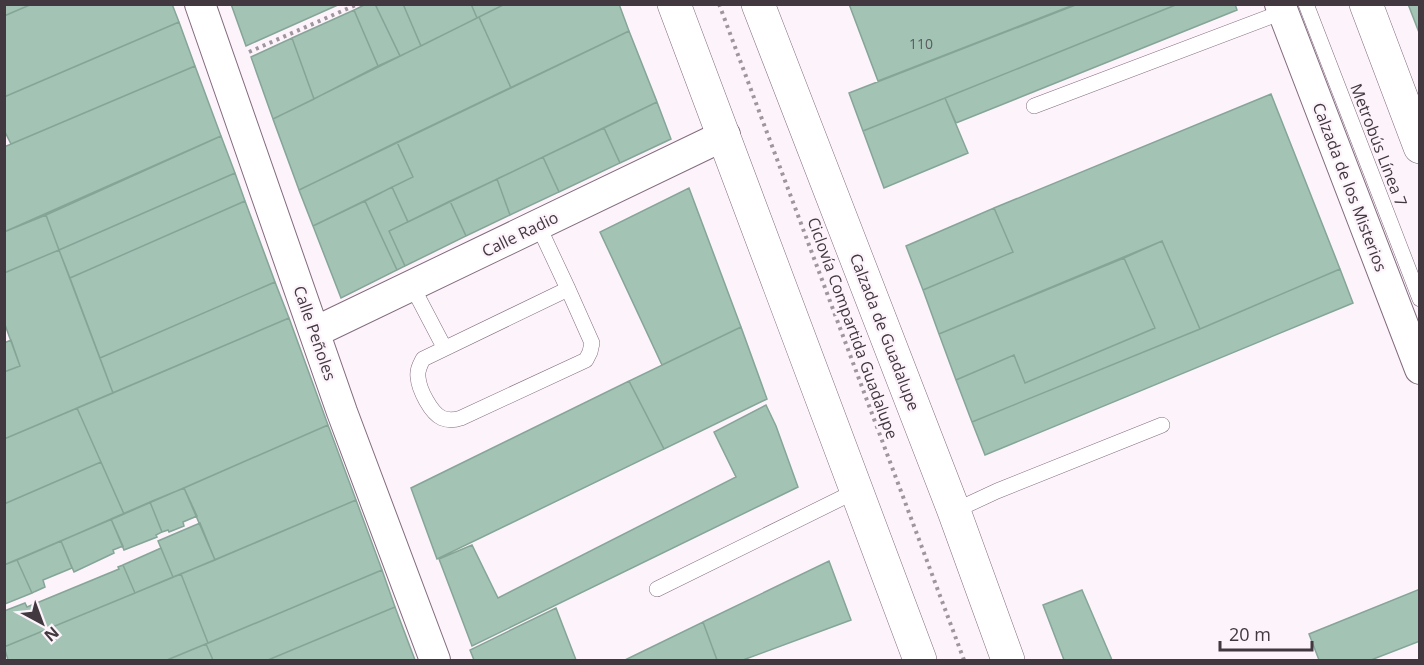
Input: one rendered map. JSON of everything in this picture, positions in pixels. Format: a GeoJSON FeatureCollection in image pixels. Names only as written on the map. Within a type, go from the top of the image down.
{"type":"FeatureCollection","features":[{"type":"Feature","properties":{"kind":"main road"},"geometry":{"type":"LineString","coordinates":[[675,4],[920,660]]}},
{"type":"Feature","properties":{"kind":"main road","name":"Calzada de Guadalupe"},"geometry":{"type":"LineString","coordinates":[[758,4],[954,511],[1008,660]]}},
{"type":"Feature","properties":{"kind":"main road"},"geometry":{"type":"LineString","coordinates":[[1366,4],[1419,147]]}},
{"type":"Feature","properties":{"kind":"street","name":"Calle Peñoles"},"geometry":{"type":"LineString","coordinates":[[200,4],[342,412],[435,660]]}},
{"type":"Feature","properties":{"kind":"street","name":"Calzada de los Misterios"},"geometry":{"type":"LineString","coordinates":[[1293,6],[1419,369]]}},
{"type":"Feature","properties":{"kind":"street","name":"Calle Radio"},"geometry":{"type":"LineString","coordinates":[[315,332],[725,135]]}},
{"type":"Feature","properties":{"kind":"lane"},"geometry":{"type":"LineString","coordinates":[[1034,106],[1293,6]]}},
{"type":"Feature","properties":{"kind":"lane","name":"Metrobús Línea 7"},"geometry":{"type":"LineString","coordinates":[[1293,6],[1419,299]]}},
{"type":"Feature","properties":{"kind":"lane"},"geometry":{"type":"LineString","coordinates":[[538,225],[568,289],[592,343],[586,360],[461,418],[444,419],[437,415],[417,376],[418,367],[423,359],[568,289]]}},
{"type":"Feature","properties":{"kind":"lane"},"geometry":{"type":"LineString","coordinates":[[412,286],[444,347]]}},
{"type":"Feature","properties":{"kind":"lane"},"geometry":{"type":"LineString","coordinates":[[954,511],[997,491],[1162,425]]}},
{"type":"Feature","properties":{"kind":"lane"},"geometry":{"type":"LineString","coordinates":[[657,589],[858,490]]}},
{"type":"Feature","properties":{"kind":"path"},"geometry":{"type":"LineString","coordinates":[[221,64],[358,4]]}},
{"type":"Feature","properties":{"kind":"path","name":"Ciclovía Compartida Guadalupe"},"geometry":{"type":"LineString","coordinates":[[719,4],[964,660]]}},
{"type":"Feature","properties":{"kind":"building"},"geometry":{"type":"Polygon","coordinates":[[[4,4],[32,4],[4,16],[4,4]]]}},
{"type":"Feature","properties":{"kind":"building"},"geometry":{"type":"Polygon","coordinates":[[[32,4],[172,4],[179,22],[4,97],[4,16],[32,4]]]}},
{"type":"Feature","properties":{"kind":"building"},"geometry":{"type":"Polygon","coordinates":[[[231,4],[340,4],[246,46],[231,4]]]}},
{"type":"Feature","properties":{"kind":"building"},"geometry":{"type":"Polygon","coordinates":[[[366,4],[375,4],[400,56],[378,66],[354,10],[366,4]]]}},
{"type":"Feature","properties":{"kind":"building"},"geometry":{"type":"Polygon","coordinates":[[[375,4],[403,4],[421,46],[400,56],[375,4]]]}},
{"type":"Feature","properties":{"kind":"building"},"geometry":{"type":"Polygon","coordinates":[[[403,4],[471,4],[477,18],[421,46],[403,4]]]}},
{"type":"Feature","properties":{"kind":"building"},"geometry":{"type":"Polygon","coordinates":[[[471,4],[505,4],[477,18],[471,4]]]}},
{"type":"Feature","properties":{"kind":"building"},"geometry":{"type":"Polygon","coordinates":[[[505,4],[619,4],[629,31],[511,88],[479,17],[505,4]]]}},
{"type":"Feature","properties":{"kind":"building"},"geometry":{"type":"Polygon","coordinates":[[[849,4],[1076,4],[878,81],[849,4]]]}},
{"type":"Feature","properties":{"kind":"building"},"geometry":{"type":"Polygon","coordinates":[[[1078,4],[1178,4],[863,131],[849,93],[1078,4]]]}},
{"type":"Feature","properties":{"kind":"building"},"geometry":{"type":"Polygon","coordinates":[[[1178,4],[1235,4],[1237,10],[956,123],[945,98],[1178,4]]]}},
{"type":"Feature","properties":{"kind":"building"},"geometry":{"type":"Polygon","coordinates":[[[1408,4],[1420,4],[1420,35],[1408,4]]]}},
{"type":"Feature","properties":{"kind":"building"},"geometry":{"type":"Polygon","coordinates":[[[354,10],[378,66],[314,99],[292,38],[354,10]]]}},
{"type":"Feature","properties":{"kind":"building"},"geometry":{"type":"Polygon","coordinates":[[[479,17],[511,88],[299,190],[273,119],[479,17]]]}},
{"type":"Feature","properties":{"kind":"building"},"geometry":{"type":"Polygon","coordinates":[[[179,22],[195,66],[11,144],[4,130],[4,97],[179,22]]]}},
{"type":"Feature","properties":{"kind":"building"},"geometry":{"type":"Polygon","coordinates":[[[629,31],[657,102],[408,222],[392,187],[413,177],[397,142],[629,31]]]}},
{"type":"Feature","properties":{"kind":"building"},"geometry":{"type":"Polygon","coordinates":[[[292,38],[314,99],[273,119],[251,57],[292,38]]]}},
{"type":"Feature","properties":{"kind":"building"},"geometry":{"type":"Polygon","coordinates":[[[195,66],[221,136],[4,232],[4,147],[195,66]]]}},
{"type":"Feature","properties":{"kind":"building"},"geometry":{"type":"Polygon","coordinates":[[[1271,94],[1340,269],[1200,329],[1162,241],[939,334],[923,290],[1013,252],[994,208],[1271,94]]]}},
{"type":"Feature","properties":{"kind":"building"},"geometry":{"type":"Polygon","coordinates":[[[945,98],[968,153],[884,188],[863,131],[945,98]]]}},
{"type":"Feature","properties":{"kind":"building"},"geometry":{"type":"Polygon","coordinates":[[[657,102],[671,139],[620,163],[604,128],[657,102]]]}},
{"type":"Feature","properties":{"kind":"building"},"geometry":{"type":"Polygon","coordinates":[[[604,128],[620,163],[559,192],[543,157],[604,128]]]}},
{"type":"Feature","properties":{"kind":"building"},"geometry":{"type":"Polygon","coordinates":[[[221,136],[235,173],[59,250],[46,215],[221,136]]]}},
{"type":"Feature","properties":{"kind":"building"},"geometry":{"type":"Polygon","coordinates":[[[397,142],[413,177],[313,226],[299,190],[397,142]]]}},
{"type":"Feature","properties":{"kind":"building"},"geometry":{"type":"Polygon","coordinates":[[[543,157],[559,192],[510,215],[497,179],[543,157]]]}},
{"type":"Feature","properties":{"kind":"building"},"geometry":{"type":"Polygon","coordinates":[[[235,173],[245,201],[70,278],[59,250],[235,173]]]}},
{"type":"Feature","properties":{"kind":"building"},"geometry":{"type":"Polygon","coordinates":[[[497,179],[510,215],[466,236],[450,201],[497,179]]]}},
{"type":"Feature","properties":{"kind":"building"},"geometry":{"type":"Polygon","coordinates":[[[392,187],[408,222],[389,231],[405,266],[397,270],[365,201],[392,187]]]}},
{"type":"Feature","properties":{"kind":"building"},"geometry":{"type":"Polygon","coordinates":[[[689,188],[741,327],[662,365],[600,232],[689,188]]]}},
{"type":"Feature","properties":{"kind":"building"},"geometry":{"type":"Polygon","coordinates":[[[245,201],[275,282],[100,358],[70,278],[245,201]]]}},
{"type":"Feature","properties":{"kind":"building"},"geometry":{"type":"Polygon","coordinates":[[[365,201],[397,270],[341,298],[313,226],[365,201]]]}},
{"type":"Feature","properties":{"kind":"building"},"geometry":{"type":"Polygon","coordinates":[[[450,201],[466,236],[405,266],[389,231],[450,201]]]}},
{"type":"Feature","properties":{"kind":"building"},"geometry":{"type":"Polygon","coordinates":[[[994,208],[1013,252],[923,290],[906,246],[994,208]]]}},
{"type":"Feature","properties":{"kind":"building"},"geometry":{"type":"Polygon","coordinates":[[[46,215],[59,250],[4,273],[4,232],[46,215]]]}},
{"type":"Feature","properties":{"kind":"building"},"geometry":{"type":"Polygon","coordinates":[[[1162,241],[1200,329],[972,422],[956,380],[1014,355],[1025,383],[1155,328],[1124,258],[1162,241]]]}},
{"type":"Feature","properties":{"kind":"building"},"geometry":{"type":"Polygon","coordinates":[[[59,250],[113,393],[4,439],[4,372],[20,366],[4,322],[4,273],[59,250]]]}},
{"type":"Feature","properties":{"kind":"building"},"geometry":{"type":"Polygon","coordinates":[[[1124,258],[1155,328],[1025,383],[1014,355],[956,380],[939,334],[1124,258]]]}},
{"type":"Feature","properties":{"kind":"building"},"geometry":{"type":"Polygon","coordinates":[[[1340,269],[1353,303],[985,455],[972,422],[1340,269]]]}},
{"type":"Feature","properties":{"kind":"building"},"geometry":{"type":"Polygon","coordinates":[[[275,282],[289,318],[113,393],[100,358],[275,282]]]}},
{"type":"Feature","properties":{"kind":"building"},"geometry":{"type":"Polygon","coordinates":[[[289,318],[328,425],[124,514],[77,408],[289,318]]]}},
{"type":"Feature","properties":{"kind":"building"},"geometry":{"type":"Polygon","coordinates":[[[741,327],[767,399],[664,449],[629,381],[741,327]]]}},
{"type":"Feature","properties":{"kind":"building"},"geometry":{"type":"Polygon","coordinates":[[[11,340],[20,366],[4,372],[4,343],[11,340]]]}},
{"type":"Feature","properties":{"kind":"building"},"geometry":{"type":"Polygon","coordinates":[[[629,381],[664,449],[437,559],[411,488],[629,381]]]}},
{"type":"Feature","properties":{"kind":"building"},"geometry":{"type":"Polygon","coordinates":[[[766,405],[798,487],[472,646],[439,559],[472,545],[498,598],[736,477],[714,432],[766,405]]]}},
{"type":"Feature","properties":{"kind":"building"},"geometry":{"type":"Polygon","coordinates":[[[77,408],[101,462],[4,504],[4,439],[77,408]]]}},
{"type":"Feature","properties":{"kind":"building"},"geometry":{"type":"Polygon","coordinates":[[[328,425],[356,500],[215,560],[184,488],[328,425]]]}},
{"type":"Feature","properties":{"kind":"building"},"geometry":{"type":"Polygon","coordinates":[[[101,462],[124,514],[4,565],[4,504],[101,462]]]}},
{"type":"Feature","properties":{"kind":"building"},"geometry":{"type":"Polygon","coordinates":[[[184,488],[197,516],[183,522],[184,526],[169,532],[168,530],[162,532],[150,502],[184,488]]]}},
{"type":"Feature","properties":{"kind":"building"},"geometry":{"type":"Polygon","coordinates":[[[356,500],[382,570],[208,643],[181,574],[356,500]]]}},
{"type":"Feature","properties":{"kind":"building"},"geometry":{"type":"Polygon","coordinates":[[[150,502],[162,532],[156,535],[157,537],[124,550],[111,519],[150,502]]]}},
{"type":"Feature","properties":{"kind":"building"},"geometry":{"type":"Polygon","coordinates":[[[111,519],[123,546],[113,550],[114,553],[74,572],[61,541],[111,519]]]}},
{"type":"Feature","properties":{"kind":"building"},"geometry":{"type":"Polygon","coordinates":[[[200,523],[215,560],[173,577],[158,541],[200,523]]]}},
{"type":"Feature","properties":{"kind":"building"},"geometry":{"type":"Polygon","coordinates":[[[61,541],[72,568],[43,580],[45,587],[32,593],[17,560],[61,541]]]}},
{"type":"Feature","properties":{"kind":"building"},"geometry":{"type":"Polygon","coordinates":[[[161,548],[173,577],[135,593],[123,565],[161,548]]]}},
{"type":"Feature","properties":{"kind":"building"},"geometry":{"type":"Polygon","coordinates":[[[17,560],[32,593],[5,604],[4,565],[17,560]]]}},
{"type":"Feature","properties":{"kind":"building"},"geometry":{"type":"Polygon","coordinates":[[[829,561],[851,620],[743,660],[717,660],[703,622],[829,561]]]}},
{"type":"Feature","properties":{"kind":"building"},"geometry":{"type":"Polygon","coordinates":[[[123,565],[135,593],[4,647],[4,611],[25,603],[27,607],[119,569],[118,567],[123,565]]]}},
{"type":"Feature","properties":{"kind":"building"},"geometry":{"type":"Polygon","coordinates":[[[382,570],[395,607],[268,660],[213,660],[206,644],[382,570]]]}},
{"type":"Feature","properties":{"kind":"building"},"geometry":{"type":"Polygon","coordinates":[[[181,574],[208,643],[167,660],[8,660],[4,647],[181,574]]]}},
{"type":"Feature","properties":{"kind":"building"},"geometry":{"type":"Polygon","coordinates":[[[1420,589],[1420,641],[1371,660],[1319,660],[1309,634],[1420,589]]]}},
{"type":"Feature","properties":{"kind":"building"},"geometry":{"type":"Polygon","coordinates":[[[1082,590],[1112,660],[1064,660],[1043,605],[1082,590]]]}},
{"type":"Feature","properties":{"kind":"building"},"geometry":{"type":"Polygon","coordinates":[[[395,607],[415,660],[268,660],[395,607]]]}},
{"type":"Feature","properties":{"kind":"building"},"geometry":{"type":"Polygon","coordinates":[[[556,608],[576,660],[474,660],[470,650],[556,608]]]}},
{"type":"Feature","properties":{"kind":"building"},"geometry":{"type":"Polygon","coordinates":[[[703,622],[717,660],[625,660],[703,622]]]}},
{"type":"Feature","properties":{"kind":"building"},"geometry":{"type":"Polygon","coordinates":[[[206,644],[213,660],[167,660],[206,644]]]}}]}
